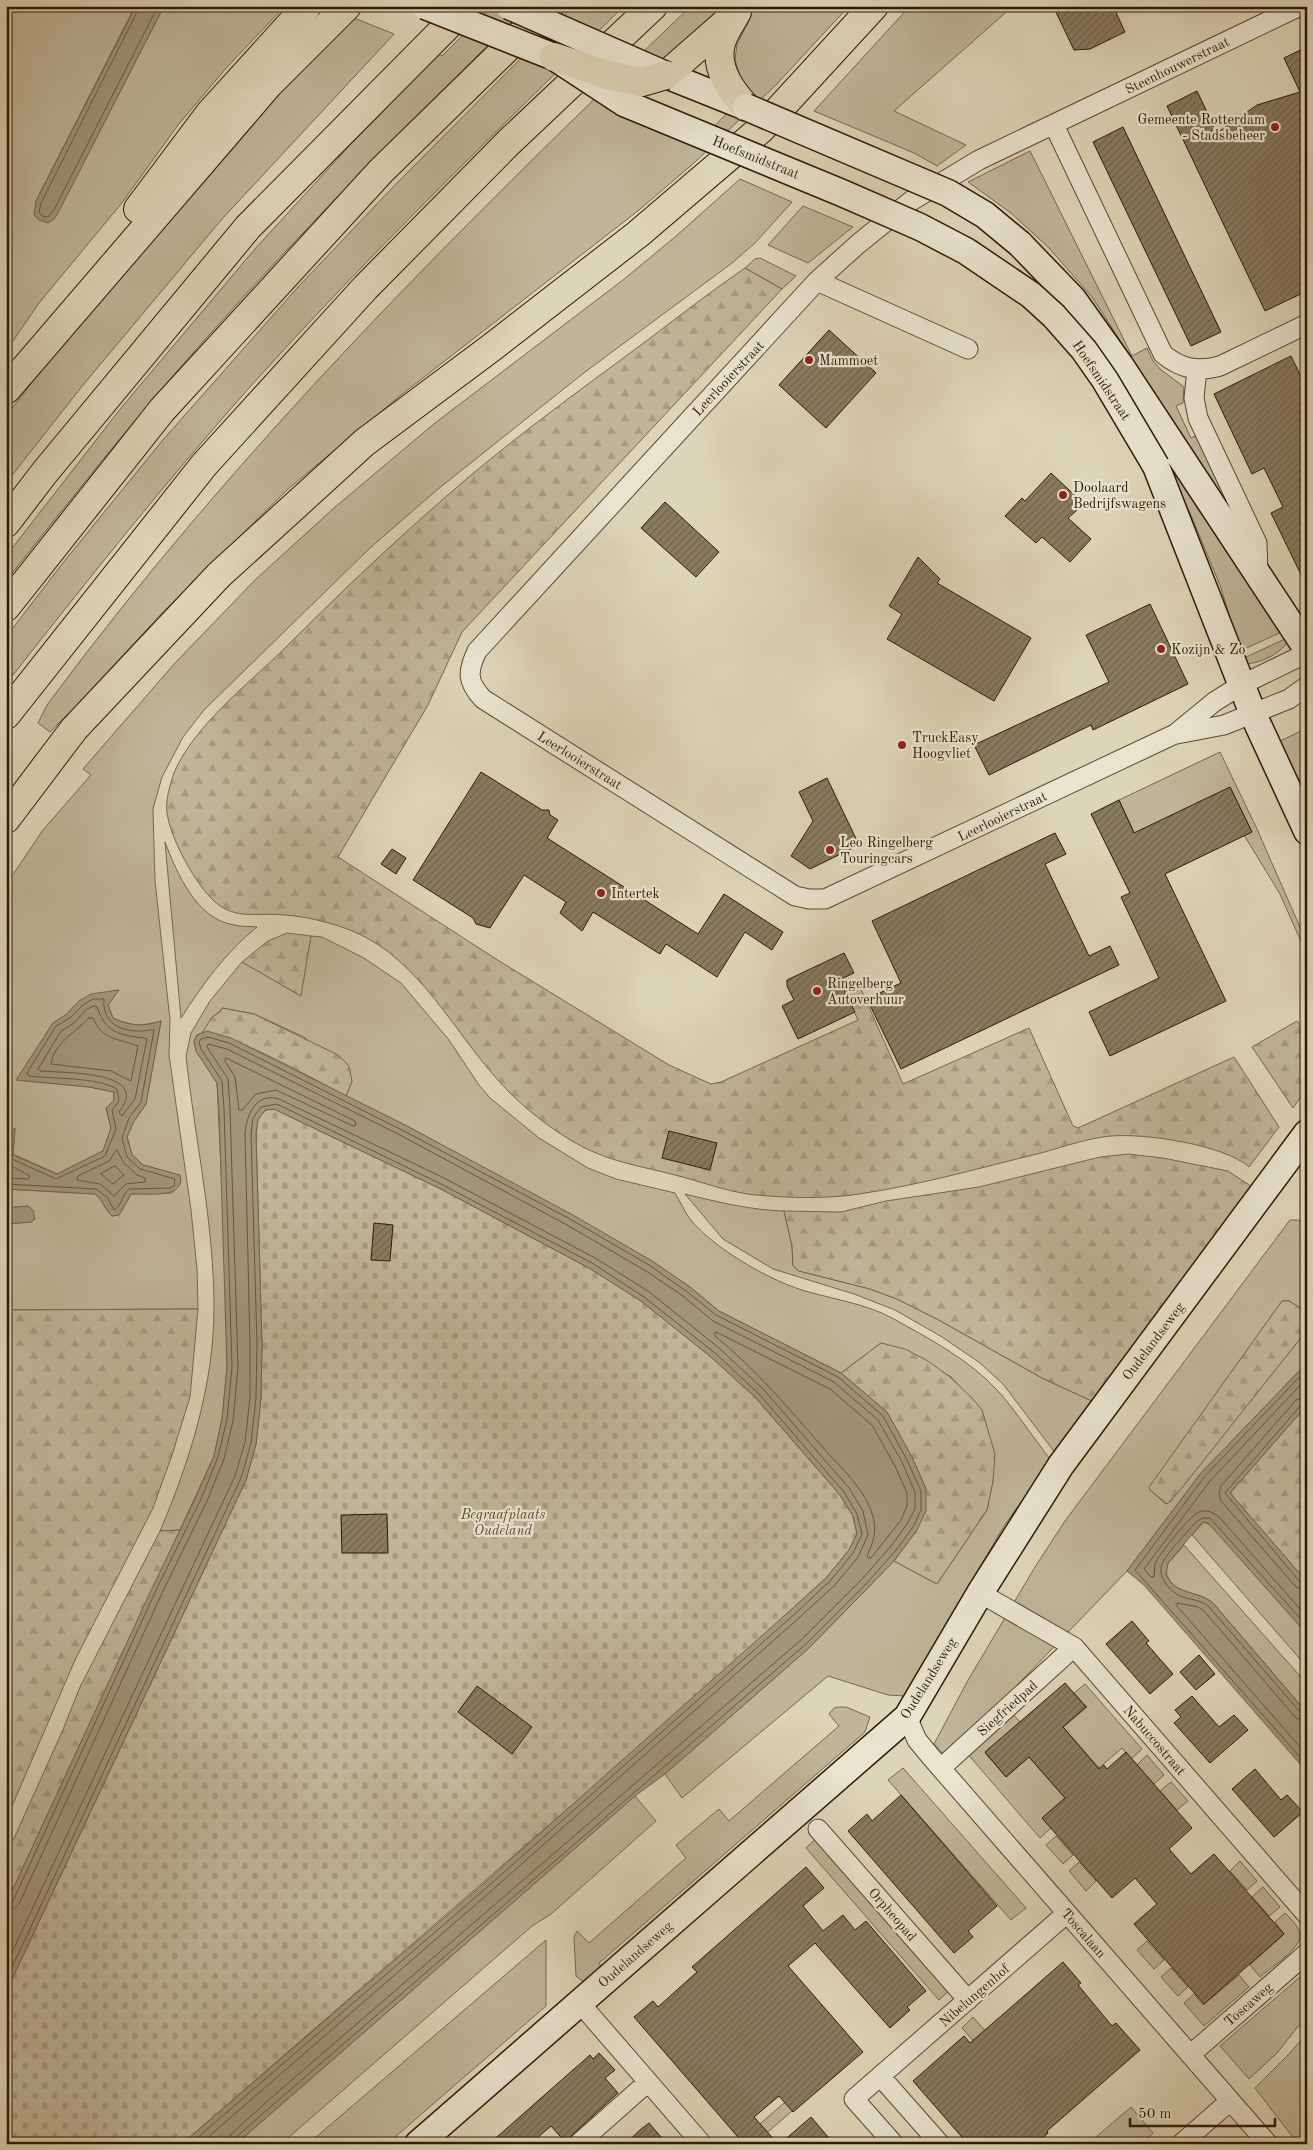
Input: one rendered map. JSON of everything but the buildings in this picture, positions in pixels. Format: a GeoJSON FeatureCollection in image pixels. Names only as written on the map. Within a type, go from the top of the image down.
{"type":"FeatureCollection","features":[{"type":"Feature","properties":{"kind":"highway"},"geometry":{"type":"LineString","coordinates":[[7,390],[90,273],[210,113],[307,6]]}},
{"type":"Feature","properties":{"kind":"highway"},"geometry":{"type":"LineString","coordinates":[[7,390],[269,84],[346,6]]}},
{"type":"Feature","properties":{"kind":"highway"},"geometry":{"type":"LineString","coordinates":[[6,523],[45,472],[248,227],[467,6]]}},
{"type":"Feature","properties":{"kind":"highway"},"geometry":{"type":"LineString","coordinates":[[6,607],[162,410],[381,171],[550,6]]}},
{"type":"Feature","properties":{"kind":"highway"},"geometry":{"type":"LineString","coordinates":[[6,715],[204,465],[351,302],[509,142],[653,6]]}},
{"type":"Feature","properties":{"kind":"highway"},"geometry":{"type":"LineString","coordinates":[[6,819],[74,729],[219,575],[365,442],[491,348],[638,234],[753,136],[874,6]]}},
{"type":"Feature","properties":{"kind":"highway"},"geometry":{"type":"LineString","coordinates":[[554,57],[607,75],[642,82],[666,75],[740,9]]}},
{"type":"Feature","properties":{"kind":"highway"},"geometry":{"type":"LineString","coordinates":[[740,9],[722,40],[719,52],[721,66],[731,92],[746,107]]}},
{"type":"Feature","properties":{"kind":"street","name":"Hoefsmidstraat"},"geometry":{"type":"LineString","coordinates":[[425,6],[554,57],[624,103],[842,192],[920,227],[966,251],[1002,274],[1031,295],[1054,316],[1084,350],[1105,380],[1156,466],[1241,686],[1307,831]]}},
{"type":"Feature","properties":{"kind":"street","name":"Hoefsmidstraat"},"geometry":{"type":"LineString","coordinates":[[509,6],[666,75],[948,193],[985,215],[1020,244],[1073,299],[1120,365],[1307,649]]}},
{"type":"Feature","properties":{"kind":"street","name":"Steenhouwerstraat"},"geometry":{"type":"LineString","coordinates":[[817,281],[858,244],[911,201],[979,160],[1300,6]]}},
{"type":"Feature","properties":{"kind":"street"},"geometry":{"type":"LineString","coordinates":[[1054,125],[1163,354],[1177,364],[1198,370],[1220,366],[1307,324]]}},
{"type":"Feature","properties":{"kind":"street"},"geometry":{"type":"LineString","coordinates":[[817,281],[968,349]]}},
{"type":"Feature","properties":{"kind":"street","name":"Leerlooierstraat"},"geometry":{"type":"LineString","coordinates":[[817,281],[477,651],[470,673],[472,688],[483,699],[795,896],[825,899],[852,888],[1175,734],[1214,702],[1241,686],[1307,653]]}},
{"type":"Feature","properties":{"kind":"street"},"geometry":{"type":"LineString","coordinates":[[1198,370],[1194,398],[1198,418],[1257,543],[1258,573]]}},
{"type":"Feature","properties":{"kind":"street","name":"Leerlooierstraat"},"geometry":{"type":"LineString","coordinates":[[1175,734],[1224,725],[1289,699],[1307,686]]}},
{"type":"Feature","properties":{"kind":"street","name":"Oudelandseweg"},"geometry":{"type":"LineString","coordinates":[[418,2144],[907,1717],[980,1593],[1061,1465],[1307,1133]]}},
{"type":"Feature","properties":{"kind":"street","name":"Nabuccostraat"},"geometry":{"type":"LineString","coordinates":[[980,1593],[1074,1647],[1307,1915]]}},
{"type":"Feature","properties":{"kind":"street","name":"Siegfriedpad"},"geometry":{"type":"LineString","coordinates":[[941,1768],[1074,1647]]}},
{"type":"Feature","properties":{"kind":"street","name":"Toscalaan"},"geometry":{"type":"LineString","coordinates":[[907,1717],[917,1740],[1268,2144]]}},
{"type":"Feature","properties":{"kind":"street","name":"Orpheopad"},"geometry":{"type":"LineString","coordinates":[[818,1829],[968,2000]]}},
{"type":"Feature","properties":{"kind":"street","name":"Nibelungenhof"},"geometry":{"type":"LineString","coordinates":[[893,2143],[854,2099],[1067,1913]]}},
{"type":"Feature","properties":{"kind":"street","name":"Toscaweg"},"geometry":{"type":"LineString","coordinates":[[1190,2055],[1307,1952]]}},
{"type":"Feature","properties":{"kind":"street"},"geometry":{"type":"LineString","coordinates":[[579,2002],[702,2144]]}},
{"type":"Feature","properties":{"kind":"street"},"geometry":{"type":"LineString","coordinates":[[880,2076],[940,2144]]}},
{"type":"Feature","properties":{"kind":"street"},"geometry":{"type":"LineString","coordinates":[[578,2144],[648,2082]]}},
{"type":"Feature","properties":{"kind":"street"},"geometry":{"type":"LineString","coordinates":[[1181,2144],[1230,2101]]}},
{"type":"Feature","properties":{"kind":"green space"},"geometry":{"type":"Polygon","coordinates":[[[6,6],[135,6],[36,201],[54,219],[164,6],[285,6],[227,67],[178,125],[121,204],[39,303],[6,351],[6,6]]]}},
{"type":"Feature","properties":{"kind":"green space"},"geometry":{"type":"Polygon","coordinates":[[[492,6],[528,6],[360,173],[199,346],[125,433],[6,581],[6,556],[121,408],[254,250],[351,144],[439,54],[442,56],[492,6]]]}},
{"type":"Feature","properties":{"kind":"green space"},"geometry":{"type":"Polygon","coordinates":[[[573,6],[624,6],[434,194],[340,290],[249,388],[95,571],[6,684],[6,637],[62,564],[162,441],[298,287],[395,185],[573,6]]]}},
{"type":"Feature","properties":{"kind":"green space"},"geometry":{"type":"Polygon","coordinates":[[[691,6],[733,6],[671,61],[649,65],[605,107],[695,146],[735,105],[741,79],[735,60],[737,44],[750,19],[739,6],[849,6],[776,85],[694,163],[639,210],[401,395],[288,489],[161,614],[50,732],[38,723],[47,705],[120,610],[273,429],[436,256],[605,88],[691,6]]]}},
{"type":"Feature","properties":{"kind":"green space"},"geometry":{"type":"Polygon","coordinates":[[[910,6],[1013,6],[894,111],[966,145],[937,166],[914,153],[814,111],[910,6]]]}},
{"type":"Feature","properties":{"kind":"green space"},"geometry":{"type":"Polygon","coordinates":[[[349,16],[394,34],[222,219],[83,385],[6,483],[6,416],[118,272],[349,16]]]}},
{"type":"Feature","properties":{"kind":"green space"},"geometry":{"type":"Polygon","coordinates":[[[1030,151],[1132,356],[1147,348],[1153,361],[1160,369],[1184,387],[1183,403],[1176,406],[1191,438],[1198,435],[1249,540],[1092,297],[1049,248],[1011,213],[968,182],[1030,151]]]}},
{"type":"Feature","properties":{"kind":"green space"},"geometry":{"type":"Polygon","coordinates":[[[740,179],[792,202],[755,243],[732,263],[585,372],[438,489],[370,548],[204,710],[183,737],[162,777],[153,809],[155,881],[170,1020],[169,1055],[191,1210],[197,1269],[198,1309],[6,1310],[6,1224],[31,1222],[28,1206],[6,1208],[6,1189],[96,1194],[112,1216],[119,1215],[131,1194],[172,1193],[181,1181],[179,1175],[143,1165],[132,1155],[127,1136],[134,1121],[146,1104],[161,1021],[136,1025],[113,1018],[108,1005],[118,990],[79,1001],[67,1014],[53,1023],[17,1080],[89,1087],[114,1092],[114,1100],[106,1108],[111,1128],[103,1151],[57,1174],[13,1154],[15,1129],[6,1132],[6,885],[43,830],[91,775],[83,769],[175,663],[255,580],[334,508],[435,423],[623,280],[740,179]]]}},
{"type":"Feature","properties":{"kind":"green space"},"geometry":{"type":"Polygon","coordinates":[[[803,206],[853,227],[808,263],[768,245],[803,206]]]}},
{"type":"Feature","properties":{"kind":"green space"},"geometry":{"type":"Polygon","coordinates":[[[760,258],[796,276],[782,289],[745,268],[755,259],[760,258]]]}},
{"type":"Feature","properties":{"kind":"green space"},"geometry":{"type":"Polygon","coordinates":[[[745,268],[782,289],[462,632],[428,705],[338,857],[496,959],[669,1065],[711,1084],[721,1082],[858,1020],[843,987],[857,980],[903,1084],[1029,1028],[1073,1126],[1078,1128],[1234,1057],[1279,1127],[1249,1167],[1238,1159],[1222,1152],[1184,1142],[1144,1136],[1111,1136],[905,1186],[846,1196],[808,1198],[747,1194],[617,1160],[583,1147],[556,1131],[530,1111],[497,1079],[416,978],[378,944],[355,932],[321,921],[285,915],[235,913],[226,910],[209,896],[189,868],[169,823],[167,798],[174,773],[183,756],[207,723],[361,574],[465,480],[541,419],[745,268]]]}},
{"type":"Feature","properties":{"kind":"green space"},"geometry":{"type":"Polygon","coordinates":[[[1168,452],[1284,631],[1240,651],[1220,585],[1190,513],[1162,455],[1168,452]]]}},
{"type":"Feature","properties":{"kind":"green space"},"geometry":{"type":"Polygon","coordinates":[[[1287,638],[1287,642],[1280,650],[1262,661],[1244,663],[1242,659],[1287,638]]]}},
{"type":"Feature","properties":{"kind":"green space"},"geometry":{"type":"Polygon","coordinates":[[[1307,728],[1307,816],[1274,744],[1307,728]]]}},
{"type":"Feature","properties":{"kind":"green space"},"geometry":{"type":"Polygon","coordinates":[[[1220,752],[1257,829],[1307,943],[1307,955],[1280,894],[1244,835],[1252,832],[1230,787],[1145,856],[1119,800],[1220,752]]]}},
{"type":"Feature","properties":{"kind":"green space"},"geometry":{"type":"Polygon","coordinates":[[[165,842],[182,880],[190,893],[209,914],[221,921],[234,925],[257,927],[215,969],[181,1018],[165,842]]]}},
{"type":"Feature","properties":{"kind":"green space"},"geometry":{"type":"Polygon","coordinates":[[[287,933],[311,936],[301,996],[242,962],[268,941],[287,933]]]}},
{"type":"Feature","properties":{"kind":"green space"},"geometry":{"type":"Polygon","coordinates":[[[311,936],[322,937],[364,958],[401,983],[449,1040],[490,1098],[539,1138],[588,1168],[616,1179],[675,1193],[690,1219],[700,1230],[745,1263],[778,1281],[794,1287],[862,1306],[892,1318],[934,1342],[975,1369],[998,1391],[1012,1408],[1051,1460],[1004,1526],[904,1696],[888,1695],[828,1676],[682,1798],[665,1774],[809,1648],[894,1561],[937,1584],[987,1510],[993,1481],[982,1410],[950,1376],[881,1343],[841,1373],[719,1311],[690,1287],[652,1261],[405,1125],[346,1096],[352,1081],[304,1037],[254,1014],[222,1008],[211,1019],[203,1032],[197,1035],[194,1041],[196,1051],[217,1083],[224,1233],[227,1367],[222,1419],[214,1456],[180,1530],[160,1531],[181,1477],[198,1422],[205,1394],[213,1337],[213,1276],[208,1213],[186,1056],[191,1033],[210,1001],[242,962],[300,995],[311,936]]]}},
{"type":"Feature","properties":{"kind":"green space"},"geometry":{"type":"Polygon","coordinates":[[[222,1008],[254,1014],[338,1055],[349,1066],[352,1081],[346,1096],[250,1047],[213,1033],[202,1033],[212,1017],[220,1012],[222,1008]]]}},
{"type":"Feature","properties":{"kind":"green space"},"geometry":{"type":"Polygon","coordinates":[[[1297,1021],[1307,1033],[1307,1088],[1293,1108],[1252,1047],[1297,1021]]]}},
{"type":"Feature","properties":{"kind":"green space","name":"Begraafplaats Oudeland"},"geometry":{"type":"Polygon","coordinates":[[[274,1109],[439,1188],[589,1268],[641,1301],[711,1357],[755,1397],[840,1495],[853,1516],[857,1534],[849,1550],[826,1578],[664,1725],[182,2144],[6,2144],[6,1992],[246,1480],[256,1444],[261,1398],[262,1345],[256,1134],[258,1120],[265,1110],[274,1109]]]}},
{"type":"Feature","properties":{"kind":"green space"},"geometry":{"type":"Polygon","coordinates":[[[1128,1154],[1163,1158],[1228,1171],[1254,1188],[1094,1402],[1044,1379],[937,1319],[897,1299],[870,1289],[799,1271],[793,1266],[792,1246],[784,1211],[841,1212],[886,1201],[979,1187],[1100,1157],[1128,1154]]]}},
{"type":"Feature","properties":{"kind":"green space"},"geometry":{"type":"Polygon","coordinates":[[[685,1194],[722,1203],[784,1211],[792,1246],[793,1266],[799,1271],[870,1289],[897,1299],[937,1319],[1044,1379],[1094,1402],[1056,1454],[1003,1384],[980,1363],[942,1337],[895,1310],[854,1294],[773,1269],[723,1239],[685,1194]]]}},
{"type":"Feature","properties":{"kind":"green space"},"geometry":{"type":"Polygon","coordinates":[[[1290,1220],[1298,1220],[1307,1226],[1307,1312],[1289,1301],[1282,1301],[1150,1487],[1151,1491],[1166,1504],[1171,1501],[1307,1330],[1307,1363],[1201,1473],[1127,1571],[947,1758],[934,1744],[967,1682],[1035,1567],[1065,1521],[1290,1220]]]}},
{"type":"Feature","properties":{"kind":"green space"},"geometry":{"type":"Polygon","coordinates":[[[1282,1301],[1289,1301],[1306,1311],[1307,1330],[1181,1489],[1167,1504],[1149,1487],[1282,1301]]]}},
{"type":"Feature","properties":{"kind":"green space"},"geometry":{"type":"Polygon","coordinates":[[[198,1309],[190,1397],[153,1508],[75,1660],[6,1820],[6,1310],[198,1309]]]}},
{"type":"Feature","properties":{"kind":"green space"},"geometry":{"type":"Polygon","coordinates":[[[881,1343],[905,1349],[928,1361],[950,1377],[971,1397],[982,1410],[995,1454],[993,1481],[987,1510],[937,1584],[894,1561],[917,1530],[926,1489],[912,1457],[887,1412],[841,1373],[881,1343]]]}},
{"type":"Feature","properties":{"kind":"green space"},"geometry":{"type":"Polygon","coordinates":[[[1307,1405],[1307,1582],[1230,1493],[1307,1405]]]}},
{"type":"Feature","properties":{"kind":"green space"},"geometry":{"type":"Polygon","coordinates":[[[1204,1522],[1212,1526],[1307,1634],[1307,1667],[1192,1535],[1204,1522]]]}},
{"type":"Feature","properties":{"kind":"green space"},"geometry":{"type":"Polygon","coordinates":[[[180,1530],[6,1904],[6,1856],[62,1732],[80,1687],[160,1531],[180,1530]]]}},
{"type":"Feature","properties":{"kind":"green space"},"geometry":{"type":"Polygon","coordinates":[[[1184,1545],[1307,1684],[1307,1713],[1213,1603],[1177,1587],[1171,1582],[1167,1576],[1166,1566],[1184,1545]]]}},
{"type":"Feature","properties":{"kind":"green space"},"geometry":{"type":"Polygon","coordinates":[[[1085,1684],[1142,1749],[1131,1759],[1122,1748],[1099,1768],[1063,1727],[1087,1707],[1074,1693],[1085,1684]]]}},
{"type":"Feature","properties":{"kind":"green space"},"geometry":{"type":"Polygon","coordinates":[[[846,1707],[870,1717],[865,1732],[599,1963],[603,1970],[585,1983],[576,1976],[574,1937],[577,1931],[589,1943],[686,1858],[676,1845],[719,1809],[729,1821],[839,1726],[829,1714],[834,1708],[846,1707]]]}},
{"type":"Feature","properties":{"kind":"green space"},"geometry":{"type":"Polygon","coordinates":[[[1011,1712],[1020,1722],[985,1753],[1006,1777],[1029,1757],[1065,1798],[1042,1818],[1051,1828],[1040,1838],[966,1752],[1011,1712]]]}},
{"type":"Feature","properties":{"kind":"green space"},"geometry":{"type":"Polygon","coordinates":[[[1147,1755],[1164,1775],[1154,1784],[1137,1765],[1147,1755]]]}},
{"type":"Feature","properties":{"kind":"green space"},"geometry":{"type":"Polygon","coordinates":[[[903,1768],[1026,1908],[1011,1920],[888,1780],[903,1768]]]}},
{"type":"Feature","properties":{"kind":"green space"},"geometry":{"type":"Polygon","coordinates":[[[1171,1782],[1188,1801],[1177,1810],[1160,1791],[1171,1782]]]}},
{"type":"Feature","properties":{"kind":"green space"},"geometry":{"type":"Polygon","coordinates":[[[635,1796],[656,1821],[551,1914],[532,1926],[281,2144],[236,2144],[635,1796]]]}},
{"type":"Feature","properties":{"kind":"green space"},"geometry":{"type":"Polygon","coordinates":[[[819,1836],[952,1988],[939,2000],[806,1848],[819,1836]]]}},
{"type":"Feature","properties":{"kind":"green space"},"geometry":{"type":"Polygon","coordinates":[[[1056,1836],[1073,1855],[1063,1864],[1046,1845],[1056,1836]]]}},
{"type":"Feature","properties":{"kind":"green space"},"geometry":{"type":"Polygon","coordinates":[[[1240,1861],[1257,1881],[1247,1890],[1230,1871],[1240,1861]]]}},
{"type":"Feature","properties":{"kind":"green space"},"geometry":{"type":"Polygon","coordinates":[[[1079,1862],[1096,1881],[1086,1891],[1069,1871],[1079,1862]]]}},
{"type":"Feature","properties":{"kind":"green space"},"geometry":{"type":"Polygon","coordinates":[[[1263,1887],[1280,1907],[1269,1916],[1252,1897],[1263,1887]]]}},
{"type":"Feature","properties":{"kind":"green space"},"geometry":{"type":"Polygon","coordinates":[[[1285,1913],[1298,1929],[1299,1941],[1277,1964],[1260,1977],[1250,1965],[1284,1934],[1275,1922],[1285,1913]]]}},
{"type":"Feature","properties":{"kind":"green space"},"geometry":{"type":"Polygon","coordinates":[[[546,1940],[546,2006],[387,2144],[308,2144],[546,1940]]]}},
{"type":"Feature","properties":{"kind":"green space"},"geometry":{"type":"Polygon","coordinates":[[[1147,1941],[1164,1960],[1154,1969],[1137,1950],[1147,1941]]]}},
{"type":"Feature","properties":{"kind":"green space"},"geometry":{"type":"Polygon","coordinates":[[[1171,1968],[1188,1987],[1178,1996],[1161,1977],[1171,1968]]]}},
{"type":"Feature","properties":{"kind":"green space"},"geometry":{"type":"Polygon","coordinates":[[[1307,1971],[1307,2015],[1277,2053],[1249,2079],[1220,2046],[1307,1971]]]}},
{"type":"Feature","properties":{"kind":"green space"},"geometry":{"type":"Polygon","coordinates":[[[1239,1975],[1249,1987],[1204,2026],[1184,2003],[1194,1994],[1203,2005],[1239,1975]]]}},
{"type":"Feature","properties":{"kind":"green space"},"geometry":{"type":"Polygon","coordinates":[[[973,2017],[1015,2065],[1003,2075],[962,2028],[973,2017]]]}},
{"type":"Feature","properties":{"kind":"green space"},"geometry":{"type":"Polygon","coordinates":[[[1307,2033],[1307,2144],[1298,2144],[1255,2088],[1307,2033]]]}},
{"type":"Feature","properties":{"kind":"green space"},"geometry":{"type":"Polygon","coordinates":[[[792,2096],[800,2104],[754,2144],[737,2144],[792,2096]]]}},
{"type":"Feature","properties":{"kind":"green space"},"geometry":{"type":"Polygon","coordinates":[[[1131,2107],[1153,2133],[1141,2144],[1088,2144],[1131,2107]]]}},
{"type":"Feature","properties":{"kind":"water"},"geometry":{"type":"Polygon","coordinates":[[[136,6],[164,6],[58,213],[48,223],[39,220],[34,215],[36,201],[136,6]]]}},
{"type":"Feature","properties":{"kind":"water"},"geometry":{"type":"Polygon","coordinates":[[[119,990],[108,1005],[113,1018],[137,1025],[161,1021],[146,1104],[134,1121],[127,1137],[132,1155],[143,1165],[180,1175],[180,1183],[171,1192],[163,1194],[131,1194],[119,1215],[112,1216],[95,1194],[6,1189],[6,1132],[15,1128],[13,1155],[57,1174],[103,1151],[111,1128],[106,1108],[114,1100],[114,1092],[89,1087],[16,1080],[53,1023],[67,1014],[79,1001],[91,994],[119,990]]]}},
{"type":"Feature","properties":{"kind":"water"},"geometry":{"type":"Polygon","coordinates":[[[207,1031],[231,1038],[405,1125],[573,1215],[652,1261],[690,1287],[719,1311],[841,1373],[887,1412],[912,1457],[926,1489],[926,1511],[917,1530],[894,1561],[809,1648],[665,1774],[635,1796],[236,2144],[182,2144],[482,1885],[793,1608],[826,1578],[849,1550],[857,1534],[853,1516],[840,1495],[755,1397],[711,1357],[641,1301],[589,1268],[439,1188],[274,1109],[265,1110],[258,1120],[256,1134],[262,1345],[261,1398],[256,1444],[246,1480],[6,1992],[6,1904],[196,1497],[214,1456],[222,1419],[227,1367],[219,1109],[217,1083],[196,1051],[194,1041],[197,1035],[207,1031]]]}},
{"type":"Feature","properties":{"kind":"water"},"geometry":{"type":"Polygon","coordinates":[[[28,1206],[33,1210],[35,1219],[31,1222],[6,1224],[6,1208],[28,1206]]]}},
{"type":"Feature","properties":{"kind":"water"},"geometry":{"type":"Polygon","coordinates":[[[1307,1363],[1307,1405],[1230,1493],[1307,1582],[1307,1634],[1208,1523],[1204,1522],[1200,1525],[1168,1563],[1166,1575],[1181,1590],[1200,1596],[1213,1603],[1307,1713],[1307,1772],[1144,1585],[1127,1571],[1201,1473],[1307,1363]]]}},
{"type":"Feature","properties":{"kind":"place","name":"Gemeente Rotterdam - Stadsbeheer"},"geometry":{"type":"Point","coordinates":[1275,127]}},
{"type":"Feature","properties":{"kind":"place","name":"Mammoet"},"geometry":{"type":"Point","coordinates":[809,360]}},
{"type":"Feature","properties":{"kind":"place","name":"Doolaard Bedrijfswagens"},"geometry":{"type":"Point","coordinates":[1063,495]}},
{"type":"Feature","properties":{"kind":"place","name":"Kozijn & Zo"},"geometry":{"type":"Point","coordinates":[1161,649]}},
{"type":"Feature","properties":{"kind":"place","name":"TruckEasy Hoogvliet"},"geometry":{"type":"Point","coordinates":[902,745]}},
{"type":"Feature","properties":{"kind":"place","name":"Leo Ringelberg Touringcars"},"geometry":{"type":"Point","coordinates":[830,850]}},
{"type":"Feature","properties":{"kind":"place","name":"Intertek"},"geometry":{"type":"Point","coordinates":[601,893]}},
{"type":"Feature","properties":{"kind":"place","name":"Ringelberg Autoverhuur"},"geometry":{"type":"Point","coordinates":[817,991]}}]}
